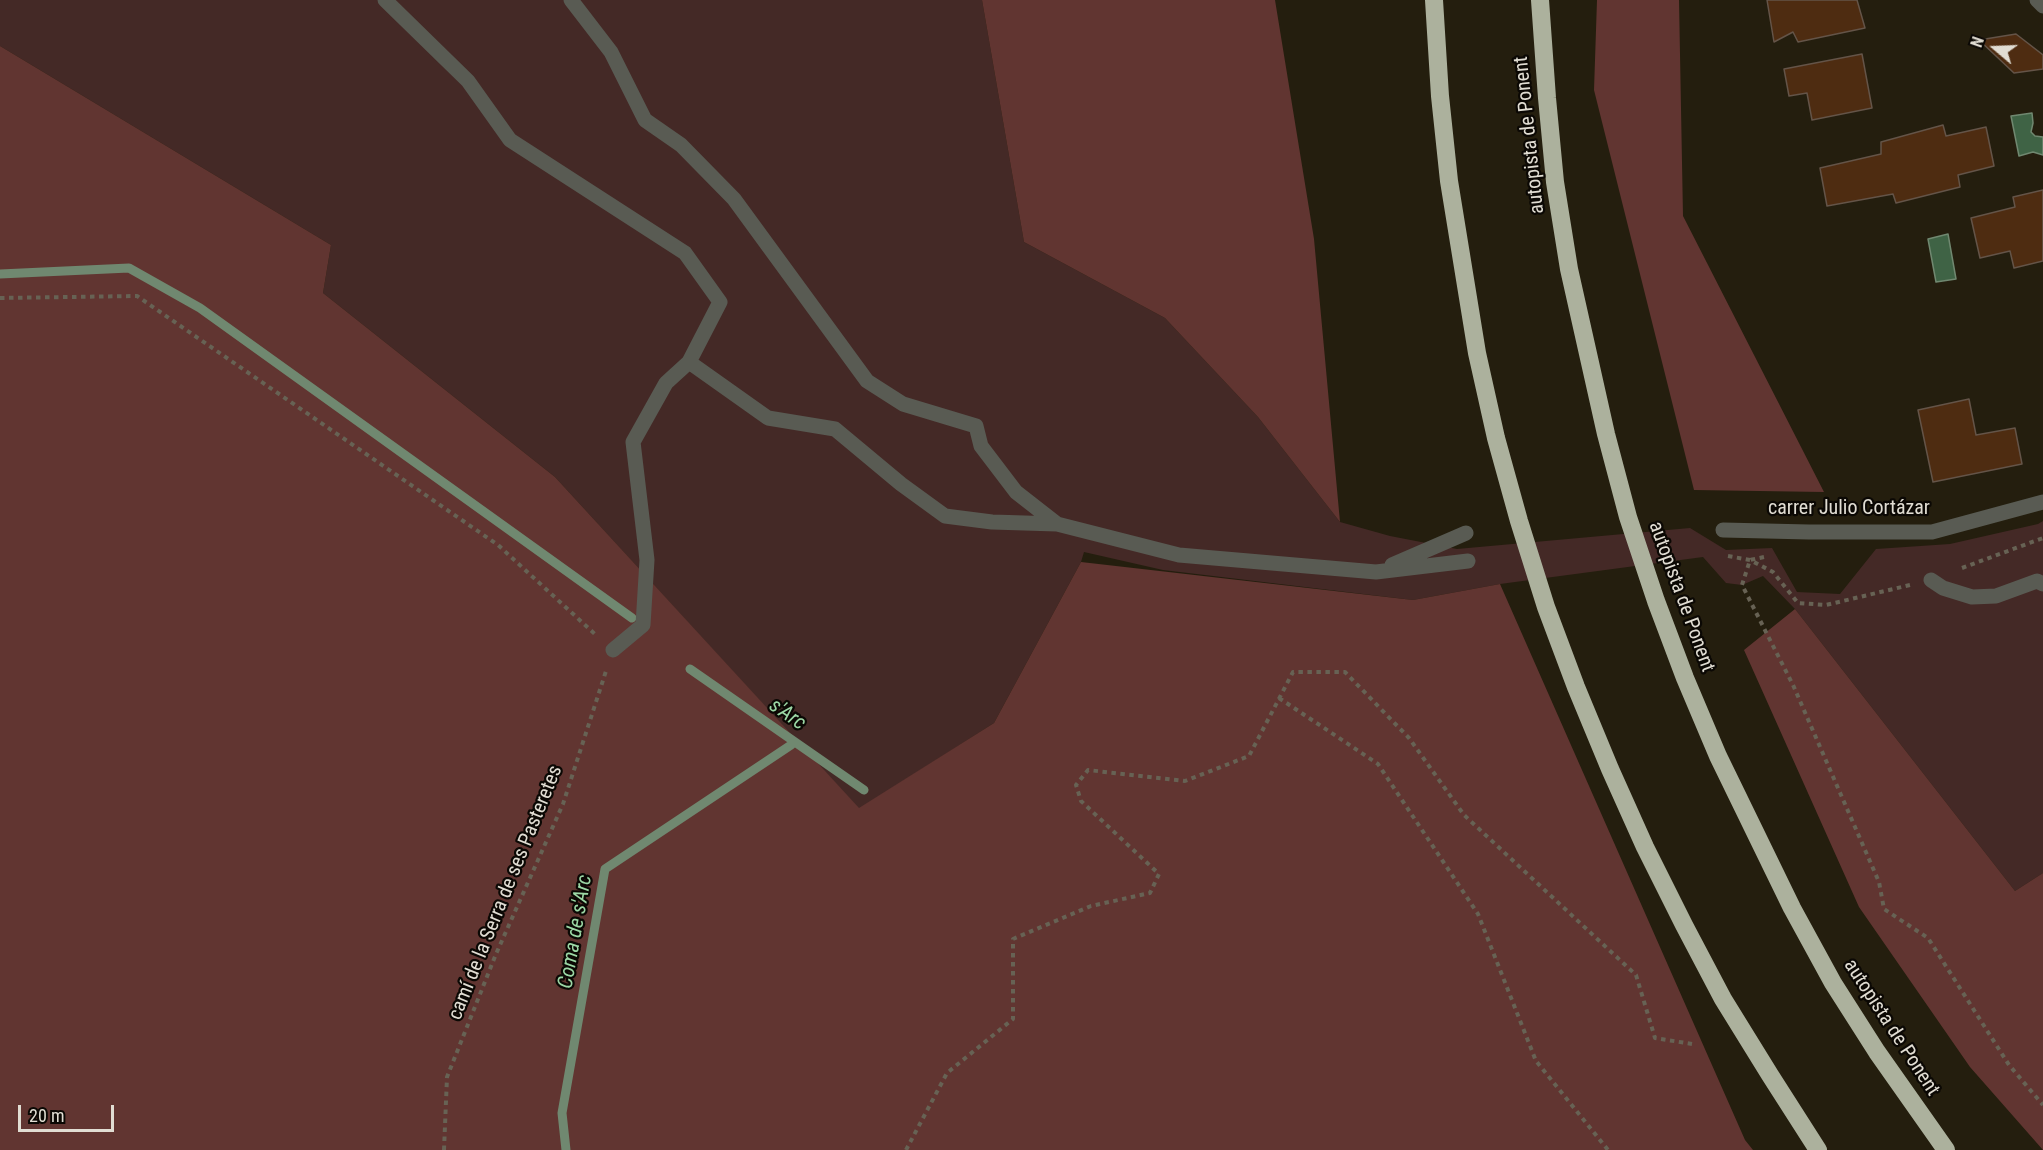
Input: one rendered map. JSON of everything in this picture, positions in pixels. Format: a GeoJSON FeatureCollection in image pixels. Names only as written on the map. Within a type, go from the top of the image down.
{"type":"FeatureCollection","features":[{"type":"Feature","properties":{"kind":"highway"},"geometry":{"type":"LineString","coordinates":[[1434,0],[1440,96],[1449,181],[1477,353],[1502,459],[1546,607],[1610,769],[1645,847],[1684,925],[1724,999],[1818,1150]]}},
{"type":"Feature","properties":{"kind":"highway","name":"autopista de Ponent"},"geometry":{"type":"LineString","coordinates":[[1540,0],[1555,182],[1569,269],[1605,434],[1628,517],[1656,601],[1718,756],[1792,908],[1833,983],[1870,1042],[1946,1150]]}},
{"type":"Feature","properties":{"kind":"street"},"geometry":{"type":"LineString","coordinates":[[385,0],[468,81],[510,140],[685,254],[720,302],[689,362],[666,383],[633,442],[647,560],[643,625],[613,650]]}},
{"type":"Feature","properties":{"kind":"street"},"geometry":{"type":"LineString","coordinates":[[571,0],[611,52],[645,120],[681,145],[734,198],[867,381],[903,404],[976,426],[981,446],[1016,492],[1057,524]]}},
{"type":"Feature","properties":{"kind":"street"},"geometry":{"type":"LineString","coordinates":[[2037,0],[2043,6]]}},
{"type":"Feature","properties":{"kind":"street"},"geometry":{"type":"LineString","coordinates":[[689,362],[768,418],[835,429],[901,484],[945,516],[992,522],[1057,524],[1179,555],[1376,572],[1468,561]]}},
{"type":"Feature","properties":{"kind":"street","name":"carrer Julio Cortázar"},"geometry":{"type":"LineString","coordinates":[[1723,530],[1932,532],[2043,502]]}},
{"type":"Feature","properties":{"kind":"street"},"geometry":{"type":"LineString","coordinates":[[1376,572],[1466,533]]}},
{"type":"Feature","properties":{"kind":"street"},"geometry":{"type":"LineString","coordinates":[[1931,580],[1943,588],[1972,597],[1996,597],[2037,582],[2043,584]]}},
{"type":"Feature","properties":{"kind":"path"},"geometry":{"type":"LineString","coordinates":[[0,297],[137,296],[498,545],[613,650]]}},
{"type":"Feature","properties":{"kind":"path"},"geometry":{"type":"LineString","coordinates":[[1723,556],[1750,560],[1773,572],[1798,603],[1826,605],[1931,580],[2043,538]]}},
{"type":"Feature","properties":{"kind":"path"},"geometry":{"type":"LineString","coordinates":[[1750,560],[1767,556]]}},
{"type":"Feature","properties":{"kind":"path"},"geometry":{"type":"LineString","coordinates":[[1750,560],[1742,585],[1793,686],[1879,882],[1884,909],[1928,938],[2009,1065],[2043,1105]]}},
{"type":"Feature","properties":{"kind":"path","name":"camí de la Serra de ses Pasteretes"},"geometry":{"type":"LineString","coordinates":[[444,1150],[447,1077],[496,954],[563,804],[613,650]]}},
{"type":"Feature","properties":{"kind":"path"},"geometry":{"type":"LineString","coordinates":[[906,1150],[947,1073],[1013,1019],[1013,939],[1091,906],[1150,893],[1159,874],[1081,801],[1076,785],[1088,770],[1185,781],[1249,756],[1293,672],[1345,672],[1409,738],[1464,815],[1636,975],[1655,1038],[1692,1044]]}},
{"type":"Feature","properties":{"kind":"path"},"geometry":{"type":"LineString","coordinates":[[1279,698],[1378,764],[1478,914],[1536,1061],[1608,1150]]}},
{"type":"Feature","properties":{"kind":"shaded area"},"geometry":{"type":"Polygon","coordinates":[[[0,0],[982,0],[1024,242],[1165,318],[1258,417],[1340,522],[1390,536],[1457,549],[1690,528],[1726,550],[1772,548],[1797,592],[1840,594],[1876,549],[1950,544],[2043,521],[2043,873],[2015,891],[1795,609],[1763,576],[1742,585],[1726,583],[1703,557],[1500,584],[1413,600],[1163,570],[1084,552],[1081,562],[994,723],[859,809],[555,477],[323,293],[331,245],[0,46],[0,0]]]}},
{"type":"Feature","properties":{"kind":"shaded area"},"geometry":{"type":"Polygon","coordinates":[[[982,0],[1275,0],[1314,239],[1340,522],[1258,417],[1165,318],[1024,242],[982,0]]]}},
{"type":"Feature","properties":{"kind":"shaded area"},"geometry":{"type":"Polygon","coordinates":[[[1597,0],[1679,0],[1683,216],[1824,492],[1694,490],[1594,90],[1597,0]]]}},
{"type":"Feature","properties":{"kind":"shaded area"},"geometry":{"type":"Polygon","coordinates":[[[0,46],[331,245],[323,293],[555,477],[859,808],[994,723],[1081,562],[1413,600],[1500,584],[1745,1140],[1753,1150],[0,1150],[0,46]]]}},
{"type":"Feature","properties":{"kind":"shaded area"},"geometry":{"type":"Polygon","coordinates":[[[2032,113],[2031,132],[2035,136],[2043,137],[2043,155],[2033,152],[2019,156],[2011,116],[2032,113]]]}},
{"type":"Feature","properties":{"kind":"shaded area"},"geometry":{"type":"Polygon","coordinates":[[[1948,234],[1956,279],[1936,282],[1928,239],[1948,234]]]}},
{"type":"Feature","properties":{"kind":"shaded area"},"geometry":{"type":"Polygon","coordinates":[[[1795,609],[2015,891],[2043,873],[2043,1150],[1970,1067],[1859,907],[1744,650],[1795,609]]]}},
{"type":"Feature","properties":{"kind":"building"},"geometry":{"type":"Polygon","coordinates":[[[1767,0],[1857,0],[1865,28],[1798,42],[1793,32],[1774,42],[1767,0]]]}},
{"type":"Feature","properties":{"kind":"building"},"geometry":{"type":"Polygon","coordinates":[[[2016,34],[2043,55],[2043,69],[2014,73],[1979,40],[2016,34]]]}},
{"type":"Feature","properties":{"kind":"building"},"geometry":{"type":"Polygon","coordinates":[[[1862,54],[1872,108],[1812,120],[1807,93],[1789,96],[1784,69],[1862,54]]]}},
{"type":"Feature","properties":{"kind":"building"},"geometry":{"type":"Polygon","coordinates":[[[1943,125],[1946,136],[1986,127],[1994,166],[1958,175],[1960,187],[1896,203],[1893,194],[1827,206],[1820,168],[1881,154],[1881,142],[1943,125]]]}},
{"type":"Feature","properties":{"kind":"building"},"geometry":{"type":"Polygon","coordinates":[[[2043,190],[2043,261],[2014,268],[2010,251],[1980,258],[1971,218],[2015,207],[2013,197],[2043,190]]]}},
{"type":"Feature","properties":{"kind":"building"},"geometry":{"type":"Polygon","coordinates":[[[1969,399],[1976,435],[2015,428],[2022,464],[1933,482],[1918,410],[1969,399]]]}},
{"type":"Feature","properties":{"kind":"waterway"},"geometry":{"type":"LineString","coordinates":[[0,274],[129,268],[200,308],[632,618]]}},
{"type":"Feature","properties":{"kind":"waterway","name":"s'Arc"},"geometry":{"type":"LineString","coordinates":[[690,669],[864,790]]}},
{"type":"Feature","properties":{"kind":"waterway","name":"Coma de s'Arc"},"geometry":{"type":"LineString","coordinates":[[566,1150],[562,1113],[605,869],[791,745]]}}]}
